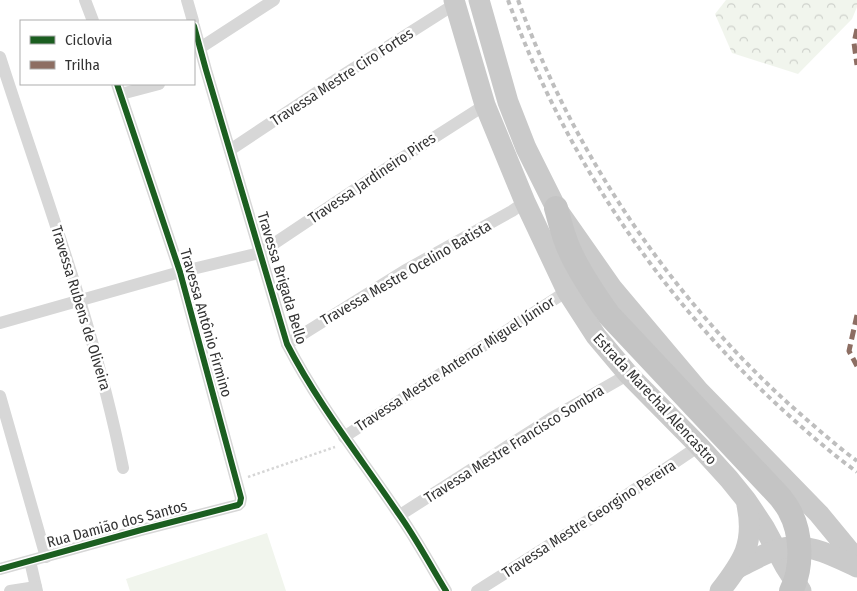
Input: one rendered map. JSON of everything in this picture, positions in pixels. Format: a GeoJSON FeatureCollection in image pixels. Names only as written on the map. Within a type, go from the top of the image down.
{"type":"FeatureCollection","features":[{"type":"Feature","properties":{"kind":"highway"},"geometry":{"type":"LineString","coordinates":[[556,208],[569,250],[601,304],[621,329],[773,490],[789,510],[798,535],[799,548],[797,576],[791,591]]}},
{"type":"Feature","properties":{"kind":"main road"},"geometry":{"type":"LineString","coordinates":[[479,0],[508,102],[526,148],[556,208],[612,288],[698,390],[818,514],[857,560]]}},
{"type":"Feature","properties":{"kind":"main road","name":"Estrada Marechal Alencastro"},"geometry":{"type":"LineString","coordinates":[[454,2],[485,105],[525,202],[567,291],[596,336],[628,374],[699,446],[746,500],[801,591]]}},
{"type":"Feature","properties":{"kind":"main road"},"geometry":{"type":"LineString","coordinates":[[720,591],[738,568],[748,545],[750,535],[746,500]]}},
{"type":"Feature","properties":{"kind":"main road"},"geometry":{"type":"LineString","coordinates":[[738,568],[789,546],[805,547],[824,552],[857,567]]}},
{"type":"Feature","properties":{"kind":"street"},"geometry":{"type":"LineString","coordinates":[[86,0],[93,20]]}},
{"type":"Feature","properties":{"kind":"street"},"geometry":{"type":"LineString","coordinates":[[187,0],[192,20]]}},
{"type":"Feature","properties":{"kind":"street"},"geometry":{"type":"LineString","coordinates":[[200,48],[274,0]]}},
{"type":"Feature","properties":{"kind":"street","name":"Travessa Mestre Ciro Fortes"},"geometry":{"type":"LineString","coordinates":[[230,150],[454,2]]}},
{"type":"Feature","properties":{"kind":"street","name":"Travessa Brigada Bello"},"geometry":{"type":"LineString","coordinates":[[195,30],[200,48],[200,72],[230,150],[287,344],[344,437],[400,515],[446,591]]}},
{"type":"Feature","properties":{"kind":"street","name":"Travessa Rubens de Oliveira"},"geometry":{"type":"LineString","coordinates":[[0,57],[81,300],[114,421],[123,468]]}},
{"type":"Feature","properties":{"kind":"street"},"geometry":{"type":"LineString","coordinates":[[119,89],[151,85]]}},
{"type":"Feature","properties":{"kind":"street","name":"Travessa Antônio Firmino"},"geometry":{"type":"LineString","coordinates":[[119,89],[180,272],[236,481],[240,504]]}},
{"type":"Feature","properties":{"kind":"street","name":"Travessa Jardineiro Pires"},"geometry":{"type":"LineString","coordinates":[[260,253],[485,105]]}},
{"type":"Feature","properties":{"kind":"street","name":"Travessa Mestre Ocelino Batista"},"geometry":{"type":"LineString","coordinates":[[287,344],[404,271],[525,202]]}},
{"type":"Feature","properties":{"kind":"street"},"geometry":{"type":"LineString","coordinates":[[0,323],[180,272],[260,253]]}},
{"type":"Feature","properties":{"kind":"street","name":"Travessa Mestre Antenor Miguel Júnior"},"geometry":{"type":"LineString","coordinates":[[344,437],[567,291]]}},
{"type":"Feature","properties":{"kind":"street","name":"Travessa Mestre Francisco Sombra"},"geometry":{"type":"LineString","coordinates":[[400,515],[550,419],[628,374]]}},
{"type":"Feature","properties":{"kind":"street"},"geometry":{"type":"LineString","coordinates":[[0,396],[46,557]]}},
{"type":"Feature","properties":{"kind":"street","name":"Travessa Mestre Georgino Pereira"},"geometry":{"type":"LineString","coordinates":[[478,591],[606,509],[699,446]]}},
{"type":"Feature","properties":{"kind":"street","name":"Rua Damião dos Santos"},"geometry":{"type":"LineString","coordinates":[[0,569],[240,504]]}},
{"type":"Feature","properties":{"kind":"street"},"geometry":{"type":"LineString","coordinates":[[10,591],[36,589],[30,561]]}},
{"type":"Feature","properties":{"kind":"path"},"geometry":{"type":"LineString","coordinates":[[236,481],[336,447],[344,437]]}},
{"type":"Feature","properties":{"kind":"green space"},"geometry":{"type":"Polygon","coordinates":[[[726,0],[857,0],[857,7],[852,19],[798,74],[732,53],[715,14],[726,0]]]}},
{"type":"Feature","properties":{"kind":"green space"},"geometry":{"type":"Polygon","coordinates":[[[267,533],[286,591],[130,591],[126,579],[267,533]]]}},
{"type":"Feature","properties":{"kind":"railway"},"geometry":{"type":"LineString","coordinates":[[508,0],[531,58],[558,115],[588,170],[621,222],[658,273],[697,322],[739,368],[802,427],[857,472]]}},
{"type":"Feature","properties":{"kind":"railway"},"geometry":{"type":"LineString","coordinates":[[518,0],[541,57],[567,113],[597,167],[630,219],[666,269],[704,317],[746,362],[790,405],[857,461]]}},
{"type":"Feature","properties":{"kind":"marked path"},"geometry":{"type":"LineString","coordinates":[[857,29],[854,43],[857,65]]}},
{"type":"Feature","properties":{"kind":"marked path"},"geometry":{"type":"LineString","coordinates":[[857,315],[849,351],[857,366]]}},
{"type":"Feature","properties":{"kind":"cycle path"},"geometry":{"type":"LineString","coordinates":[[195,30],[287,344],[312,388],[405,522],[446,591]]}},
{"type":"Feature","properties":{"kind":"cycle path"},"geometry":{"type":"LineString","coordinates":[[0,569],[240,503],[241,498],[180,272],[117,85]]}}]}
